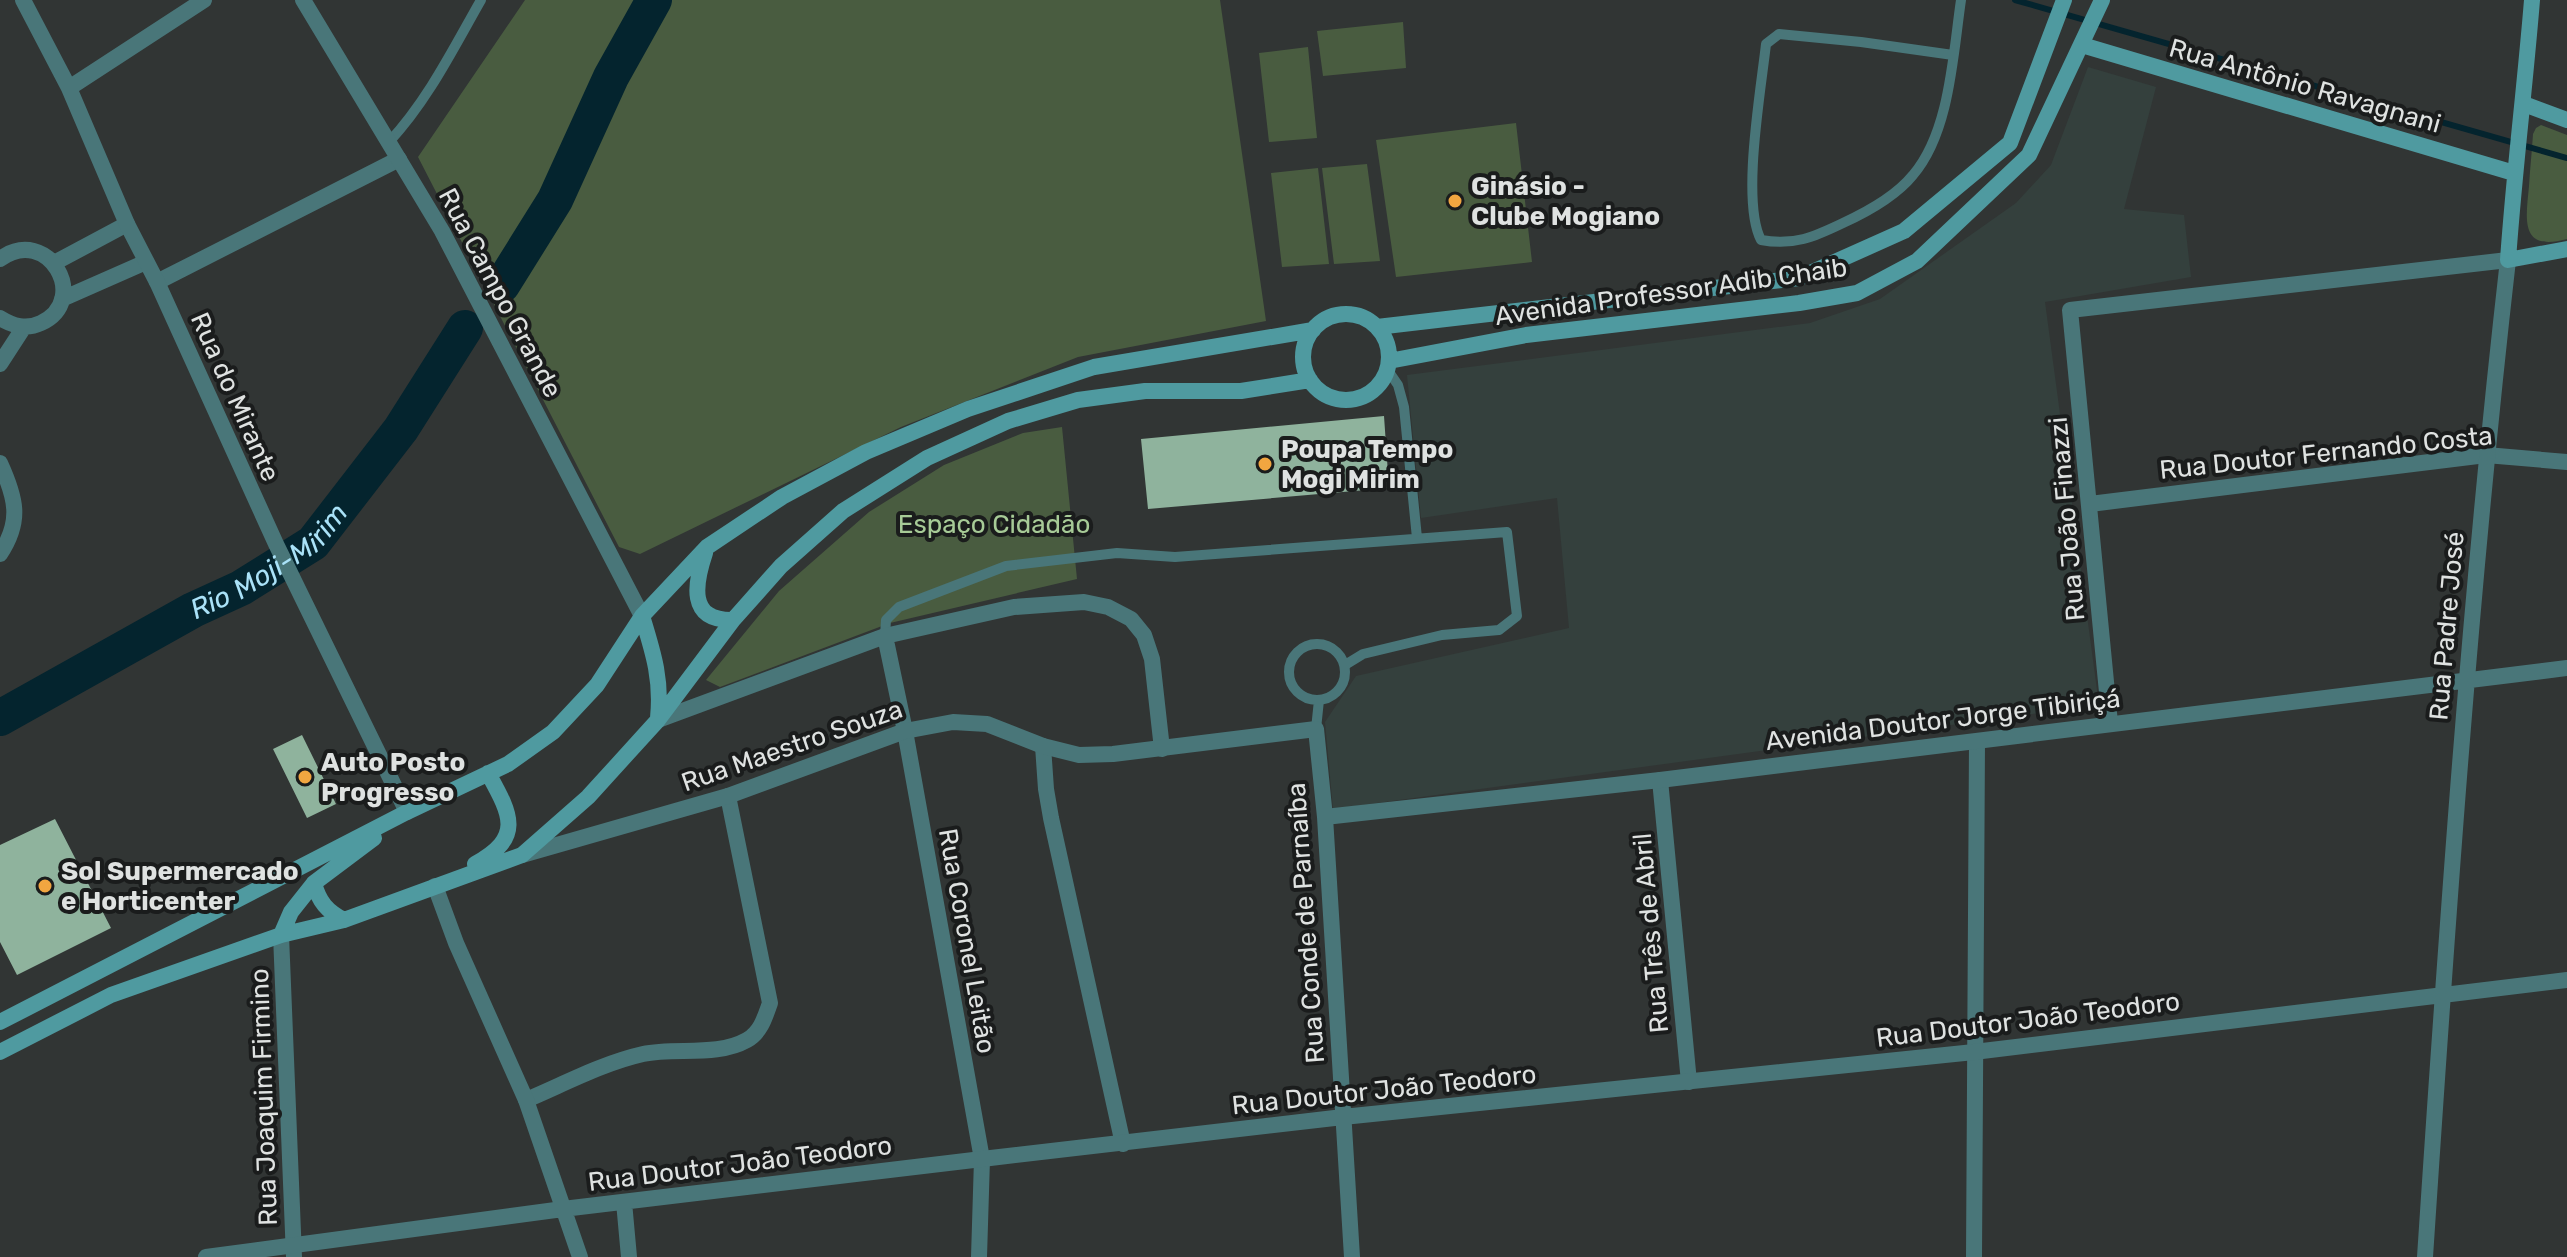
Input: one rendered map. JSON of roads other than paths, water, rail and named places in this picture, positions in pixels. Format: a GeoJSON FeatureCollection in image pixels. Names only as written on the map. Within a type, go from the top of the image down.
{"type":"FeatureCollection","features":[{"type":"Feature","properties":{"kind":"main road","name":"Avenida Professor Adib Chaib"},"geometry":{"type":"LineString","coordinates":[[1377,327],[1799,278],[1904,231],[2010,143],[2064,0]]}},
{"type":"Feature","properties":{"kind":"main road","name":"Rua Padre José"},"geometry":{"type":"LineString","coordinates":[[2508,260],[2532,0]]}},
{"type":"Feature","properties":{"kind":"main road","name":"Avenida Professor Adib Chaib"},"geometry":{"type":"LineString","coordinates":[[1388,365],[1526,335],[1799,303],[1857,293],[1917,261],[2029,155],[2100,4]]}},
{"type":"Feature","properties":{"kind":"main road","name":"Rua Antônio Ravagnani"},"geometry":{"type":"LineString","coordinates":[[2082,45],[2515,166]]}},
{"type":"Feature","properties":{"kind":"main road"},"geometry":{"type":"LineString","coordinates":[[2524,104],[2567,120]]}},
{"type":"Feature","properties":{"kind":"main road"},"geometry":{"type":"LineString","coordinates":[[2508,260],[2567,249]]}},
{"type":"Feature","properties":{"kind":"main road"},"geometry":{"type":"LineString","coordinates":[[1352,314],[1377,327],[1384,337],[1388,365],[1380,384],[1368,394],[1352,400],[1336,399],[1322,392],[1310,380],[1303,355],[1306,342],[1313,330],[1324,321],[1337,315],[1352,314]]}},
{"type":"Feature","properties":{"kind":"main road"},"geometry":{"type":"LineString","coordinates":[[0,1022],[407,812],[508,764],[553,732],[597,685],[642,616],[707,547],[782,497],[852,459],[968,409],[1094,367],[1313,330]]}},
{"type":"Feature","properties":{"kind":"main road"},"geometry":{"type":"LineString","coordinates":[[0,1052],[111,995],[281,935],[344,920],[522,855],[588,797],[658,720],[733,620],[781,566],[843,511],[927,458],[1008,421],[1078,400],[1145,391],[1241,391],[1310,380]]}},
{"type":"Feature","properties":{"kind":"main road"},"geometry":{"type":"LineString","coordinates":[[707,547],[695,586],[697,598],[711,616],[733,620]]}},
{"type":"Feature","properties":{"kind":"main road"},"geometry":{"type":"LineString","coordinates":[[642,616],[657,663],[661,693],[658,720]]}},
{"type":"Feature","properties":{"kind":"main road"},"geometry":{"type":"LineString","coordinates":[[435,886],[494,854],[504,842],[509,827],[507,812],[488,773]]}},
{"type":"Feature","properties":{"kind":"main road"},"geometry":{"type":"LineString","coordinates":[[281,935],[291,912],[314,883],[407,812]]}},
{"type":"Feature","properties":{"kind":"main road"},"geometry":{"type":"LineString","coordinates":[[314,883],[324,906],[344,920]]}},
{"type":"Feature","properties":{"kind":"street","name":"Rua do Mirante"},"geometry":{"type":"LineString","coordinates":[[23,0],[69,88],[127,224],[157,282],[294,584],[407,812]]}},
{"type":"Feature","properties":{"kind":"street"},"geometry":{"type":"LineString","coordinates":[[69,88],[204,0]]}},
{"type":"Feature","properties":{"kind":"street","name":"Rua Campo Grande"},"geometry":{"type":"LineString","coordinates":[[303,0],[442,231],[642,616]]}},
{"type":"Feature","properties":{"kind":"street"},"geometry":{"type":"LineString","coordinates":[[157,282],[399,159]]}},
{"type":"Feature","properties":{"kind":"street"},"geometry":{"type":"LineString","coordinates":[[54,263],[127,224]]}},
{"type":"Feature","properties":{"kind":"street"},"geometry":{"type":"LineString","coordinates":[[0,259],[20,250],[32,250],[44,255],[61,274],[64,287],[57,311],[48,320],[24,327],[11,325],[0,318]]}},
{"type":"Feature","properties":{"kind":"street","name":"Rua João Finazzi"},"geometry":{"type":"LineString","coordinates":[[2110,723],[2070,310],[2508,260]]}},
{"type":"Feature","properties":{"kind":"street","name":"Rua Padre José"},"geometry":{"type":"LineString","coordinates":[[2425,1257],[2465,680],[2508,260]]}},
{"type":"Feature","properties":{"kind":"street"},"geometry":{"type":"LineString","coordinates":[[62,299],[146,262]]}},
{"type":"Feature","properties":{"kind":"street"},"geometry":{"type":"LineString","coordinates":[[0,364],[24,327]]}},
{"type":"Feature","properties":{"kind":"street","name":"Rua Doutor Fernando Costa"},"geometry":{"type":"LineString","coordinates":[[2090,504],[2486,455],[2567,462]]}},
{"type":"Feature","properties":{"kind":"street"},"geometry":{"type":"LineString","coordinates":[[0,463],[8,480],[15,513],[12,536],[0,554]]}},
{"type":"Feature","properties":{"kind":"street"},"geometry":{"type":"LineString","coordinates":[[658,720],[885,636],[1014,607],[1084,602],[1108,607],[1131,619],[1144,635],[1152,659],[1162,749]]}},
{"type":"Feature","properties":{"kind":"street","name":"Rua Coronel Leitão"},"geometry":{"type":"LineString","coordinates":[[885,636],[982,1159],[979,1257]]}},
{"type":"Feature","properties":{"kind":"street","name":"Avenida Doutor Jorge Tibiriçá"},"geometry":{"type":"LineString","coordinates":[[1325,817],[1977,742],[2567,668]]}},
{"type":"Feature","properties":{"kind":"street","name":"Rua Maestro Souza"},"geometry":{"type":"LineString","coordinates":[[522,855],[728,796],[905,731],[953,722],[987,724],[1043,746],[1079,755],[1162,749],[1316,729]]}},
{"type":"Feature","properties":{"kind":"street","name":"Rua Conde de Parnaíba"},"geometry":{"type":"LineString","coordinates":[[1316,729],[1325,817],[1352,1257]]}},
{"type":"Feature","properties":{"kind":"street"},"geometry":{"type":"LineString","coordinates":[[1974,1257],[1977,742]]}},
{"type":"Feature","properties":{"kind":"street"},"geometry":{"type":"LineString","coordinates":[[1043,746],[1051,818],[1123,1144]]}},
{"type":"Feature","properties":{"kind":"street","name":"Rua Três de Abril"},"geometry":{"type":"LineString","coordinates":[[1660,780],[1689,1082]]}},
{"type":"Feature","properties":{"kind":"street"},"geometry":{"type":"LineString","coordinates":[[526,1100],[643,1054],[735,1046],[752,1037],[762,1024],[770,1003],[728,796]]}},
{"type":"Feature","properties":{"kind":"street"},"geometry":{"type":"LineString","coordinates":[[435,886],[456,943],[526,1100],[580,1257]]}},
{"type":"Feature","properties":{"kind":"street","name":"Rua Joaquim Firmino"},"geometry":{"type":"LineString","coordinates":[[281,935],[294,1251]]}},
{"type":"Feature","properties":{"kind":"street","name":"Rua Doutor João Teodoro"},"geometry":{"type":"LineString","coordinates":[[206,1257],[294,1251],[563,1209],[982,1159],[1343,1117],[1974,1052],[2567,980]]}},
{"type":"Feature","properties":{"kind":"street"},"geometry":{"type":"LineString","coordinates":[[624,1202],[629,1257]]}},
{"type":"Feature","properties":{"kind":"lane"},"geometry":{"type":"LineString","coordinates":[[389,142],[428,93],[481,0]]}},
{"type":"Feature","properties":{"kind":"lane"},"geometry":{"type":"LineString","coordinates":[[1953,55],[1848,40],[1779,34],[1772,37],[1766,44],[1752,183],[1755,229],[1761,240],[1805,241],[1859,216],[1913,175],[1933,143],[1947,97],[1961,0]]}},
{"type":"Feature","properties":{"kind":"lane"},"geometry":{"type":"LineString","coordinates":[[1388,365],[1404,407],[1417,538]]}},
{"type":"Feature","properties":{"kind":"lane"},"geometry":{"type":"LineString","coordinates":[[885,636],[886,620],[899,607],[1006,566],[1117,553],[1175,557],[1507,532],[1517,616],[1499,630],[1442,635],[1363,654],[1345,665]]}},
{"type":"Feature","properties":{"kind":"lane"},"geometry":{"type":"LineString","coordinates":[[1307,645],[1326,645],[1341,657],[1345,665],[1343,684],[1338,692],[1319,700],[1303,697],[1291,684],[1289,665],[1307,645]]}},
{"type":"Feature","properties":{"kind":"lane"},"geometry":{"type":"LineString","coordinates":[[1316,729],[1319,700]]}},
{"type":"Feature","properties":{"kind":"waterway","name":"Rio Moji-Mirim"},"geometry":{"type":"LineString","coordinates":[[502,285],[555,200],[611,77],[654,0]]}},
{"type":"Feature","properties":{"kind":"waterway"},"geometry":{"type":"LineString","coordinates":[[2015,0],[2567,158]]}},
{"type":"Feature","properties":{"kind":"waterway","name":"Rio Moji-Mirim"},"geometry":{"type":"LineString","coordinates":[[0,718],[193,610],[241,588],[313,543],[401,429],[465,328]]}},
{"type":"Feature","properties":{"kind":"place","name":"Ginásio - Clube Mogiano"},"geometry":{"type":"Point","coordinates":[1455,201]}},
{"type":"Feature","properties":{"kind":"place","name":"Poupa Tempo Mogi Mirim"},"geometry":{"type":"Point","coordinates":[1265,464]}},
{"type":"Feature","properties":{"kind":"place","name":"Auto Posto Progresso"},"geometry":{"type":"Point","coordinates":[305,777]}},
{"type":"Feature","properties":{"kind":"place","name":"Sol Supermercado e Horticenter"},"geometry":{"type":"Point","coordinates":[45,886]}},
{"type":"Feature","properties":{"kind":"park label","name":"Espaço Cidadão"},"geometry":{"type":"Point","coordinates":[994,524]}}]}
